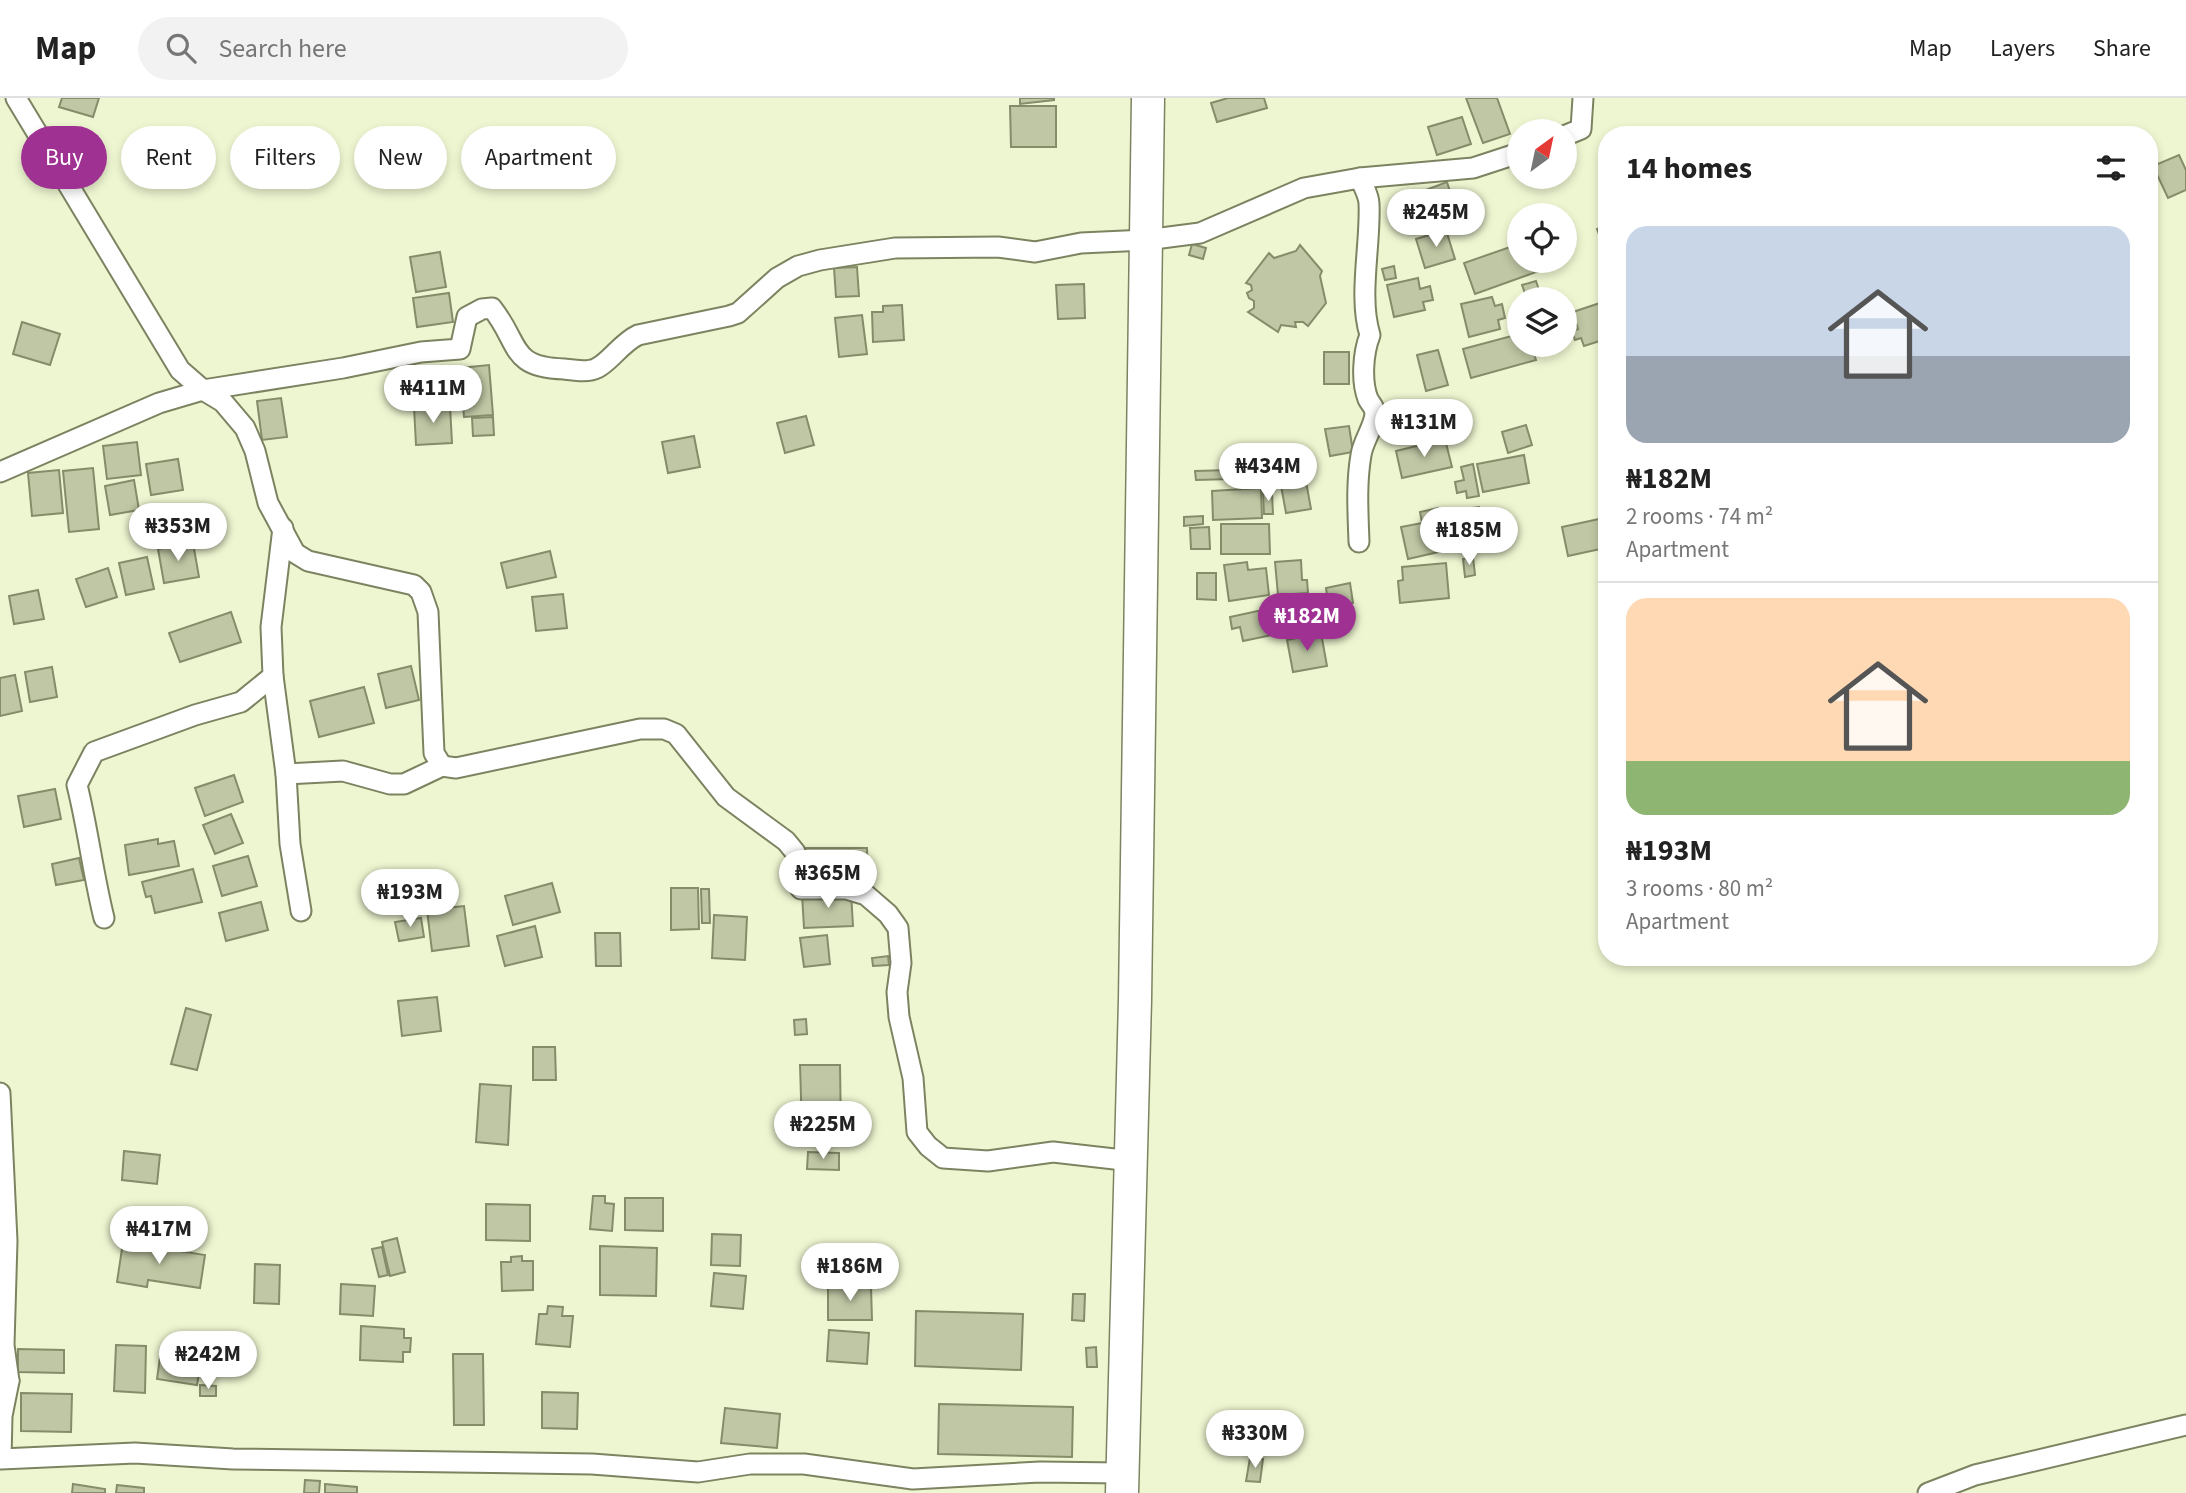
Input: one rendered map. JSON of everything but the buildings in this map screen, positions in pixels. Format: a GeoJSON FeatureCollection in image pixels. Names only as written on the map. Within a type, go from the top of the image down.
{"type":"FeatureCollection","features":[{"type":"Feature","properties":{"kind":"main road"},"geometry":{"type":"LineString","coordinates":[[1122,1483],[1127,1397],[1132,1161],[1148,98]]}},
{"type":"Feature","properties":{"kind":"street"},"geometry":{"type":"LineString","coordinates":[[16,98],[180,370],[202,390],[223,402],[245,428],[255,451],[268,503],[295,552],[308,561],[382,576],[414,585],[421,592],[428,612],[434,753],[442,766]]}},
{"type":"Feature","properties":{"kind":"street"},"geometry":{"type":"LineString","coordinates":[[1577,131],[1581,129],[1583,98]]}},
{"type":"Feature","properties":{"kind":"street"},"geometry":{"type":"LineString","coordinates":[[0,472],[159,403],[202,390],[343,368],[421,352],[460,348],[467,317],[482,309],[492,308],[530,365],[587,370],[597,368],[624,342],[638,335],[738,313],[777,278],[798,266],[820,260],[895,248],[998,247],[1035,252],[1081,243],[1146,240],[1200,233],[1304,188],[1360,178],[1473,168],[1507,157]]}},
{"type":"Feature","properties":{"kind":"street"},"geometry":{"type":"LineString","coordinates":[[1359,542],[1357,481],[1364,441],[1375,410],[1368,398],[1364,366],[1370,335],[1366,323],[1369,201],[1360,178]]}},
{"type":"Feature","properties":{"kind":"street"},"geometry":{"type":"LineString","coordinates":[[283,528],[271,626],[273,676],[286,774],[290,844],[300,911]]}},
{"type":"Feature","properties":{"kind":"street"},"geometry":{"type":"LineString","coordinates":[[104,918],[95,885],[88,830],[77,785],[94,752],[195,715],[241,702],[273,676]]}},
{"type":"Feature","properties":{"kind":"street"},"geometry":{"type":"LineString","coordinates":[[286,774],[343,771],[390,784],[404,784],[442,766],[456,768],[640,729],[664,729],[676,734],[726,797],[786,841],[795,852],[799,862],[796,881],[801,889],[846,889],[866,895],[888,914],[898,928],[901,963],[897,992],[899,1017],[913,1078],[917,1132],[928,1146],[943,1158],[988,1161],[1053,1152],[1132,1161]]}},
{"type":"Feature","properties":{"kind":"street"},"geometry":{"type":"LineString","coordinates":[[0,1093],[7,1241],[1,1459],[135,1453],[233,1459],[592,1464],[698,1472],[750,1464],[804,1464],[913,1479],[1040,1472],[1122,1483]]}},
{"type":"Feature","properties":{"kind":"street"},"geometry":{"type":"LineString","coordinates":[[1928,1493],[1975,1475],[2186,1425]]}}]}
